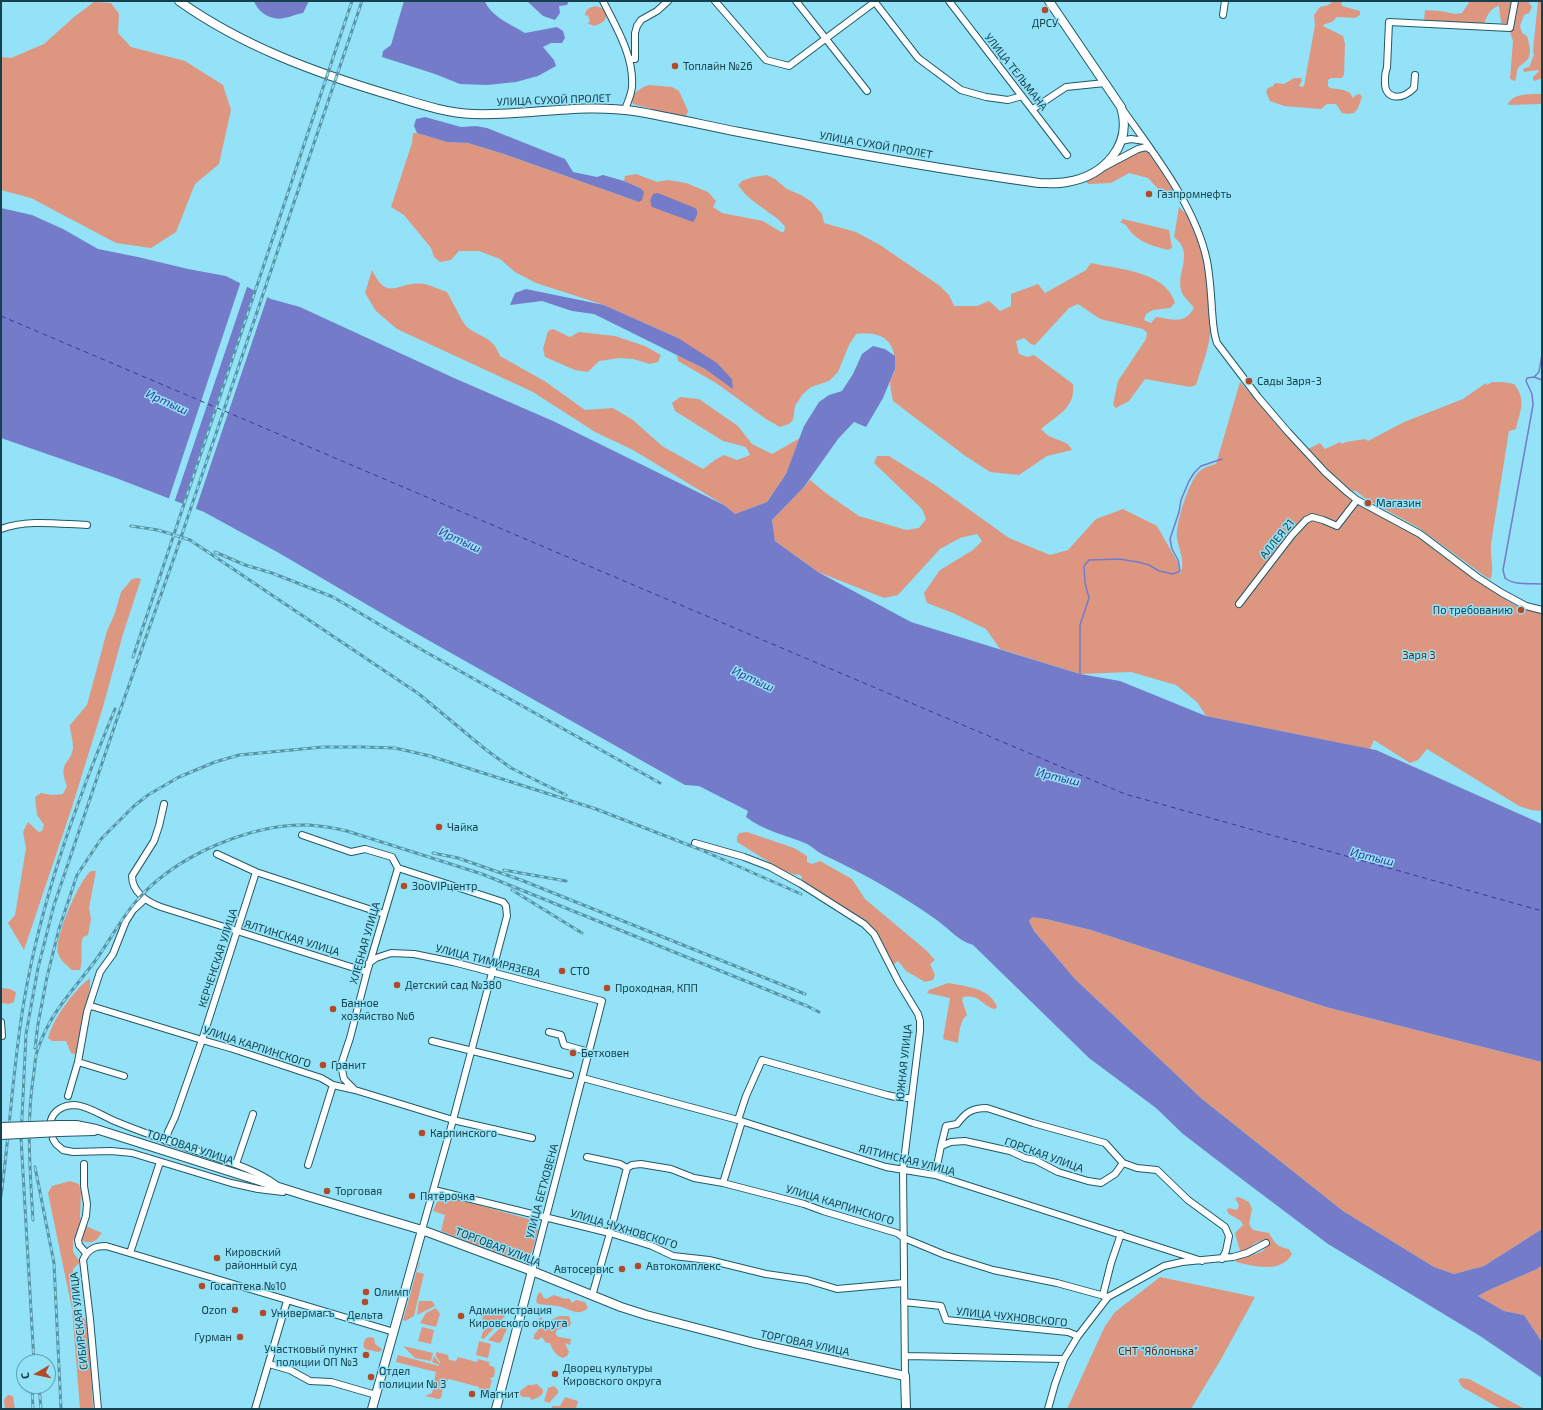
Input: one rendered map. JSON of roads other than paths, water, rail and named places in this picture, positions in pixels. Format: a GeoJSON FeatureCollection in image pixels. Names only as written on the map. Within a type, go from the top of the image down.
{"type":"FeatureCollection","features":[{"type":"Feature","properties":{"kind":"main road","name":"УЛИЦА СУХОЙ ПРОЛЕТ"},"geometry":{"type":"LineString","coordinates":[[179,1],[208,20],[251,44],[298,64],[343,81],[430,106],[458,112],[482,114],[593,109],[625,110],[783,140],[1039,183],[1067,182],[1099,170]]}},
{"type":"Feature","properties":{"kind":"main road"},"geometry":{"type":"LineString","coordinates":[[1049,1],[1121,107],[1124,123],[1121,141],[1109,161],[1099,170]]}},
{"type":"Feature","properties":{"kind":"main road","name":"ТОРГОВАЯ УЛИЦА"},"geometry":{"type":"LineString","coordinates":[[57,1132],[86,1126],[278,1187],[422,1230],[532,1271],[592,1296],[646,1315],[754,1343],[905,1376]]}},
{"type":"Feature","properties":{"kind":"main road"},"geometry":{"type":"LineString","coordinates":[[1,1127],[57,1132]]}},
{"type":"Feature","properties":{"kind":"main road"},"geometry":{"type":"LineString","coordinates":[[1,1134],[57,1132]]}},
{"type":"Feature","properties":{"kind":"main road"},"geometry":{"type":"LineString","coordinates":[[372,1409],[422,1230]]}},
{"type":"Feature","properties":{"kind":"main road","name":"УЛИЦА БЕТХОВЕНА"},"geometry":{"type":"LineString","coordinates":[[496,1409],[532,1271]]}},
{"type":"Feature","properties":{"kind":"main road","name":"ЮЖНАЯ УЛИЦА"},"geometry":{"type":"LineString","coordinates":[[905,1376],[906,1409]]}},
{"type":"Feature","properties":{"kind":"street"},"geometry":{"type":"LineString","coordinates":[[603,1],[624,46],[632,59]]}},
{"type":"Feature","properties":{"kind":"street"},"geometry":{"type":"LineString","coordinates":[[625,110],[632,87],[632,59],[637,26],[641,20],[657,11],[668,1]]}},
{"type":"Feature","properties":{"kind":"street"},"geometry":{"type":"LineString","coordinates":[[715,1],[766,60],[789,66],[875,1],[918,58],[961,90],[986,97],[1008,100],[1022,96]]}},
{"type":"Feature","properties":{"kind":"street"},"geometry":{"type":"LineString","coordinates":[[796,1],[867,91]]}},
{"type":"Feature","properties":{"kind":"street","name":"УЛИЦА ТЕЛЬМАНА"},"geometry":{"type":"LineString","coordinates":[[949,1],[1067,155]]}},
{"type":"Feature","properties":{"kind":"street"},"geometry":{"type":"LineString","coordinates":[[1223,15],[1225,1]]}},
{"type":"Feature","properties":{"kind":"street"},"geometry":{"type":"LineString","coordinates":[[1415,75],[1414,88],[1410,92],[1396,97],[1392,96],[1384,86],[1385,71],[1387,68],[1389,22],[1510,28],[1516,1]]}},
{"type":"Feature","properties":{"kind":"street"},"geometry":{"type":"LineString","coordinates":[[1032,109],[1066,87],[1105,83]]}},
{"type":"Feature","properties":{"kind":"street"},"geometry":{"type":"LineString","coordinates":[[1121,107],[1153,152],[1180,196],[1194,224],[1203,248],[1209,277],[1215,338],[1219,348],[1288,432],[1325,472],[1357,500],[1423,536],[1477,577],[1502,593],[1526,606],[1542,610]]}},
{"type":"Feature","properties":{"kind":"street"},"geometry":{"type":"LineString","coordinates":[[1121,141],[1131,139],[1145,141]]}},
{"type":"Feature","properties":{"kind":"street"},"geometry":{"type":"LineString","coordinates":[[1099,170],[1138,149],[1146,147],[1153,152]]}},
{"type":"Feature","properties":{"kind":"street","name":"АЛЛЕЯ 21"},"geometry":{"type":"LineString","coordinates":[[1239,604],[1292,535],[1306,520],[1312,517],[1337,526],[1357,500]]}},
{"type":"Feature","properties":{"kind":"street"},"geometry":{"type":"LineString","coordinates":[[1,529],[15,525],[28,524],[87,525]]}},
{"type":"Feature","properties":{"kind":"street"},"geometry":{"type":"LineString","coordinates":[[68,1096],[78,1062],[88,1012],[100,972],[113,954],[126,921],[133,910],[145,899],[134,887],[132,876],[154,840],[164,804]]}},
{"type":"Feature","properties":{"kind":"street"},"geometry":{"type":"LineString","coordinates":[[302,835],[351,852],[365,849],[392,857],[398,868],[503,902],[506,906],[507,911],[471,1051],[422,1230]]}},
{"type":"Feature","properties":{"kind":"street","name":"ЮЖНАЯ УЛИЦА"},"geometry":{"type":"LineString","coordinates":[[695,843],[744,857],[770,868],[801,884],[864,924],[874,934],[898,981],[918,1014],[920,1021],[920,1032],[911,1098],[904,1169],[905,1376]]}},
{"type":"Feature","properties":{"kind":"street"},"geometry":{"type":"LineString","coordinates":[[217,854],[256,872],[384,914]]}},
{"type":"Feature","properties":{"kind":"street","name":"ХЛЕБНАЯ УЛИЦА"},"geometry":{"type":"LineString","coordinates":[[355,1090],[344,1079],[341,1065],[350,1038],[369,963],[398,868]]}},
{"type":"Feature","properties":{"kind":"street","name":"КЕРЧЕНСКАЯ УЛИЦА"},"geometry":{"type":"LineString","coordinates":[[166,1141],[168,1132],[176,1117],[202,1040],[256,872]]}},
{"type":"Feature","properties":{"kind":"street","name":"ЯЛТИНСКАЯ УЛИЦА"},"geometry":{"type":"LineString","coordinates":[[145,899],[161,908],[367,972]]}},
{"type":"Feature","properties":{"kind":"street","name":"УЛИЦА ТИМИРЯЗЕВА"},"geometry":{"type":"LineString","coordinates":[[369,963],[383,955],[399,953],[435,958],[602,1001]]}},
{"type":"Feature","properties":{"kind":"street","name":"УЛИЦА БЕТХОВЕНА"},"geometry":{"type":"LineString","coordinates":[[532,1271],[602,1001]]}},
{"type":"Feature","properties":{"kind":"street","name":"УЛИЦА КАРПИНСКОГО"},"geometry":{"type":"LineString","coordinates":[[90,1006],[230,1048],[321,1078],[333,1086],[355,1090],[453,1120],[532,1138]]}},
{"type":"Feature","properties":{"kind":"street"},"geometry":{"type":"LineString","coordinates":[[1,1022],[2,1036]]}},
{"type":"Feature","properties":{"kind":"street"},"geometry":{"type":"LineString","coordinates":[[549,1032],[561,1035],[564,1045],[589,1052]]}},
{"type":"Feature","properties":{"kind":"street"},"geometry":{"type":"LineString","coordinates":[[432,1041],[570,1075]]}},
{"type":"Feature","properties":{"kind":"street"},"geometry":{"type":"LineString","coordinates":[[723,1183],[746,1096],[762,1060],[887,1095],[900,1098],[911,1098]]}},
{"type":"Feature","properties":{"kind":"street"},"geometry":{"type":"LineString","coordinates":[[78,1062],[124,1076]]}},
{"type":"Feature","properties":{"kind":"street","name":"ЯЛТИНСКАЯ УЛИЦА"},"geometry":{"type":"LineString","coordinates":[[583,1078],[740,1121],[886,1167],[935,1175],[1202,1261]]}},
{"type":"Feature","properties":{"kind":"street"},"geometry":{"type":"LineString","coordinates":[[308,1165],[333,1086]]}},
{"type":"Feature","properties":{"kind":"street"},"geometry":{"type":"LineString","coordinates":[[51,1120],[57,1111],[68,1106],[75,1105],[83,1107],[116,1122],[166,1141],[236,1164],[264,1176],[278,1187]]}},
{"type":"Feature","properties":{"kind":"street"},"geometry":{"type":"LineString","coordinates":[[935,1175],[946,1126],[957,1124],[964,1114],[979,1108],[987,1108],[1033,1123],[1105,1143],[1123,1163],[1137,1168],[1157,1170],[1188,1200],[1225,1227],[1229,1236],[1226,1251],[1222,1259]]}},
{"type":"Feature","properties":{"kind":"street"},"geometry":{"type":"LineString","coordinates":[[236,1164],[253,1114]]}},
{"type":"Feature","properties":{"kind":"street"},"geometry":{"type":"LineString","coordinates":[[57,1132],[63,1150],[73,1152],[132,1153],[245,1186],[301,1194]]}},
{"type":"Feature","properties":{"kind":"street","name":"ГОРСКАЯ УЛИЦА"},"geometry":{"type":"LineString","coordinates":[[941,1146],[951,1142],[965,1141],[1010,1151],[1025,1158],[1035,1160],[1058,1172],[1088,1181],[1101,1183],[1114,1174],[1123,1163]]}},
{"type":"Feature","properties":{"kind":"street","name":"УЛИЦА КАРПИНСКОГО"},"geometry":{"type":"LineString","coordinates":[[587,1157],[620,1164],[627,1168],[632,1165],[641,1164],[671,1169],[694,1178],[723,1183],[804,1204],[897,1233],[904,1238],[945,1255],[993,1270],[1056,1283],[1105,1296]]}},
{"type":"Feature","properties":{"kind":"street"},"geometry":{"type":"LineString","coordinates":[[130,1253],[160,1162]]}},
{"type":"Feature","properties":{"kind":"street","name":"СИБИРСКАЯ УЛИЦА"},"geometry":{"type":"LineString","coordinates":[[84,1164],[86,1210],[82,1230],[78,1240],[79,1246],[86,1253],[83,1260],[83,1266],[90,1319],[98,1409]]}},
{"type":"Feature","properties":{"kind":"street"},"geometry":{"type":"LineString","coordinates":[[592,1296],[627,1168]]}},
{"type":"Feature","properties":{"kind":"street","name":"УЛИЦА ЧУХНОВСКОГО"},"geometry":{"type":"LineString","coordinates":[[434,1190],[546,1216],[610,1233],[652,1246],[672,1256],[709,1260],[766,1274],[807,1280],[837,1290],[904,1283]]}},
{"type":"Feature","properties":{"kind":"street"},"geometry":{"type":"LineString","coordinates":[[1048,1409],[1064,1359],[1105,1296],[1111,1263],[1121,1234]]}},
{"type":"Feature","properties":{"kind":"street"},"geometry":{"type":"LineString","coordinates":[[1105,1296],[1164,1266],[1182,1262],[1222,1259],[1247,1253],[1266,1243]]}},
{"type":"Feature","properties":{"kind":"street"},"geometry":{"type":"LineString","coordinates":[[86,1253],[92,1248],[106,1246],[394,1332]]}},
{"type":"Feature","properties":{"kind":"street"},"geometry":{"type":"LineString","coordinates":[[255,1409],[287,1301]]}},
{"type":"Feature","properties":{"kind":"street","name":"УЛИЦА ЧУХНОВСКОГО"},"geometry":{"type":"LineString","coordinates":[[904,1302],[941,1306],[946,1320],[1068,1332],[1078,1336]]}},
{"type":"Feature","properties":{"kind":"street"},"geometry":{"type":"LineString","coordinates":[[905,1356],[1064,1359]]}},
{"type":"Feature","properties":{"kind":"street"},"geometry":{"type":"LineString","coordinates":[[269,1364],[290,1370],[310,1381],[331,1382],[376,1395]]}},
{"type":"Feature","properties":{"kind":"water"},"geometry":{"type":"Polygon","coordinates":[[[254,1],[309,1],[303,13],[279,19],[266,15],[259,9],[254,1]]]}},
{"type":"Feature","properties":{"kind":"water"},"geometry":{"type":"Polygon","coordinates":[[[404,1],[485,1],[496,16],[525,33],[557,27],[563,31],[565,38],[562,43],[551,43],[543,47],[554,60],[556,66],[538,76],[516,82],[487,85],[460,84],[435,74],[382,57],[383,51],[391,45],[404,1]]]}},
{"type":"Feature","properties":{"kind":"water"},"geometry":{"type":"Polygon","coordinates":[[[527,1],[569,1],[567,5],[559,6],[560,13],[555,20],[543,16],[527,1]]]}},
{"type":"Feature","properties":{"kind":"water"},"geometry":{"type":"Polygon","coordinates":[[[425,117],[461,127],[476,126],[487,128],[565,159],[573,172],[597,177],[603,175],[624,181],[640,188],[644,192],[642,200],[639,202],[504,154],[468,143],[447,142],[417,133],[414,126],[416,119],[425,117]]]}},
{"type":"Feature","properties":{"kind":"water"},"geometry":{"type":"Polygon","coordinates":[[[658,193],[695,208],[697,213],[693,222],[652,207],[650,201],[653,194],[658,193]]]}},
{"type":"Feature","properties":{"kind":"water","name":"Иртыш"},"geometry":{"type":"Polygon","coordinates":[[[1,208],[32,215],[63,229],[98,249],[226,276],[271,299],[300,307],[454,378],[553,421],[724,505],[735,514],[767,502],[786,474],[804,426],[819,402],[829,395],[842,391],[853,374],[862,354],[873,346],[885,349],[895,356],[895,369],[883,398],[866,427],[854,422],[838,439],[804,487],[772,520],[775,541],[818,572],[911,622],[1080,674],[1120,681],[1206,716],[1376,750],[1542,824],[1542,1062],[1326,1007],[1091,930],[1046,919],[1032,917],[1029,921],[1034,931],[1075,979],[1202,1099],[1343,1211],[1434,1267],[1454,1274],[1484,1266],[1542,1229],[1542,1265],[1537,1269],[1478,1296],[1504,1311],[1524,1315],[1542,1342],[1542,1378],[1480,1336],[1328,1244],[1183,1134],[1156,1108],[1089,1058],[973,945],[961,940],[919,908],[881,884],[822,854],[807,844],[760,826],[746,817],[748,811],[699,786],[685,785],[412,631],[279,553],[204,512],[116,478],[1,438],[1,208]]]}},
{"type":"Feature","properties":{"kind":"water"},"geometry":{"type":"Polygon","coordinates":[[[526,289],[604,305],[678,338],[717,363],[732,379],[733,389],[705,369],[594,314],[572,311],[542,301],[510,305],[515,293],[526,289]]]}},
{"type":"Feature","properties":{"kind":"waterway"},"geometry":{"type":"LineString","coordinates":[[1534,377],[1539,372],[1542,354]]}},
{"type":"Feature","properties":{"kind":"waterway"},"geometry":{"type":"LineString","coordinates":[[1542,380],[1534,377],[1527,378],[1526,381],[1532,394],[1533,405],[1503,570],[1505,578],[1509,581],[1523,584],[1542,584]]}},
{"type":"Feature","properties":{"kind":"waterway"},"geometry":{"type":"LineString","coordinates":[[1080,676],[1080,625],[1089,598],[1085,583],[1084,566],[1089,560],[1119,559],[1149,565],[1159,571],[1173,574],[1180,571],[1178,560],[1172,549],[1170,539],[1179,512],[1181,500],[1194,473],[1201,466],[1222,459]]}},
{"type":"Feature","properties":{"kind":"railway"},"geometry":{"type":"LineString","coordinates":[[133,657],[352,1]]}},
{"type":"Feature","properties":{"kind":"railway"},"geometry":{"type":"LineString","coordinates":[[34,1354],[21,1138],[26,1034],[38,968],[54,905],[175,555],[362,1]]}},
{"type":"Feature","properties":{"kind":"railway"},"geometry":{"type":"LineString","coordinates":[[131,526],[158,530],[190,540],[419,694],[485,749],[511,768],[566,795]]}},
{"type":"Feature","properties":{"kind":"railway"},"geometry":{"type":"LineString","coordinates":[[215,552],[245,565],[272,573],[333,597],[424,651],[660,783]]}},
{"type":"Feature","properties":{"kind":"railway"},"geometry":{"type":"LineString","coordinates":[[1,1196],[20,1025],[31,964],[40,926],[61,853],[87,780],[115,709]]}},
{"type":"Feature","properties":{"kind":"railway"},"geometry":{"type":"LineString","coordinates":[[35,1048],[47,977],[59,929],[77,875],[101,839],[134,806],[148,795],[179,777],[215,762],[239,755],[323,747],[363,747],[395,748],[430,756],[596,809],[699,849],[801,894]]}},
{"type":"Feature","properties":{"kind":"railway"},"geometry":{"type":"LineString","coordinates":[[33,1220],[29,1146],[30,1109],[36,1055],[49,1024],[63,1002],[95,961],[140,897],[174,868],[195,855],[217,844],[240,836],[287,826],[309,825],[347,831],[482,874],[819,1012]]}},
{"type":"Feature","properties":{"kind":"railway"},"geometry":{"type":"LineString","coordinates":[[433,853],[458,858],[521,880],[805,994]]}},
{"type":"Feature","properties":{"kind":"railway"},"geometry":{"type":"LineString","coordinates":[[504,870],[566,881]]}},
{"type":"Feature","properties":{"kind":"railway"},"geometry":{"type":"LineString","coordinates":[[512,890],[582,933]]}},
{"type":"Feature","properties":{"kind":"railway"},"geometry":{"type":"LineString","coordinates":[[35,1167],[54,1263],[61,1409]]}},
{"type":"Feature","properties":{"kind":"railway"},"geometry":{"type":"LineString","coordinates":[[32,1394],[33,1409]]}},
{"type":"Feature","properties":{"kind":"railway"},"geometry":{"type":"LineString","coordinates":[[40,1394],[41,1409]]}},
{"type":"Feature","properties":{"kind":"place","name":"ДРСУ"},"geometry":{"type":"Point","coordinates":[1045,10]}},
{"type":"Feature","properties":{"kind":"place","name":"Топлайн №26"},"geometry":{"type":"Point","coordinates":[675,66]}},
{"type":"Feature","properties":{"kind":"place","name":"Газпромнефть"},"geometry":{"type":"Point","coordinates":[1149,194]}},
{"type":"Feature","properties":{"kind":"place","name":"Сады Заря-3"},"geometry":{"type":"Point","coordinates":[1249,381]}},
{"type":"Feature","properties":{"kind":"place","name":"Магазин"},"geometry":{"type":"Point","coordinates":[1368,503]}},
{"type":"Feature","properties":{"kind":"place","name":"По требованию"},"geometry":{"type":"Point","coordinates":[1521,610]}},
{"type":"Feature","properties":{"kind":"place","name":"Чайка"},"geometry":{"type":"Point","coordinates":[439,827]}},
{"type":"Feature","properties":{"kind":"place","name":"ЗооVIPцентр"},"geometry":{"type":"Point","coordinates":[404,886]}},
{"type":"Feature","properties":{"kind":"place","name":"СТО"},"geometry":{"type":"Point","coordinates":[562,971]}},
{"type":"Feature","properties":{"kind":"place","name":"Детский сад №380"},"geometry":{"type":"Point","coordinates":[397,985]}},
{"type":"Feature","properties":{"kind":"place","name":"Проходная, КПП"},"geometry":{"type":"Point","coordinates":[607,988]}},
{"type":"Feature","properties":{"kind":"place","name":"Банное хозяйство №6"},"geometry":{"type":"Point","coordinates":[333,1009]}},
{"type":"Feature","properties":{"kind":"place","name":"Бетховен"},"geometry":{"type":"Point","coordinates":[573,1053]}},
{"type":"Feature","properties":{"kind":"place","name":"Гранит"},"geometry":{"type":"Point","coordinates":[323,1065]}},
{"type":"Feature","properties":{"kind":"place","name":"Карпинского"},"geometry":{"type":"Point","coordinates":[422,1133]}},
{"type":"Feature","properties":{"kind":"place","name":"Торговая"},"geometry":{"type":"Point","coordinates":[327,1191]}},
{"type":"Feature","properties":{"kind":"place","name":"Пятёрочка"},"geometry":{"type":"Point","coordinates":[412,1196]}},
{"type":"Feature","properties":{"kind":"place","name":"Кировский районный суд"},"geometry":{"type":"Point","coordinates":[217,1258]}},
{"type":"Feature","properties":{"kind":"place","name":"Автокомплекс"},"geometry":{"type":"Point","coordinates":[638,1266]}},
{"type":"Feature","properties":{"kind":"place","name":"Автосервис"},"geometry":{"type":"Point","coordinates":[622,1269]}},
{"type":"Feature","properties":{"kind":"place","name":"Госаптека №10"},"geometry":{"type":"Point","coordinates":[202,1286]}},
{"type":"Feature","properties":{"kind":"place","name":"Олимп"},"geometry":{"type":"Point","coordinates":[366,1292]}},
{"type":"Feature","properties":{"kind":"place","name":"Дельта"},"geometry":{"type":"Point","coordinates":[365,1302]}},
{"type":"Feature","properties":{"kind":"place","name":"Ozon"},"geometry":{"type":"Point","coordinates":[235,1310]}},
{"type":"Feature","properties":{"kind":"place","name":"Универмагъ"},"geometry":{"type":"Point","coordinates":[263,1313]}},
{"type":"Feature","properties":{"kind":"place","name":"Администрация Кировского округа"},"geometry":{"type":"Point","coordinates":[461,1316]}},
{"type":"Feature","properties":{"kind":"place","name":"Гурман"},"geometry":{"type":"Point","coordinates":[240,1337]}},
{"type":"Feature","properties":{"kind":"place","name":"Участковый пункт полиции ОП №3"},"geometry":{"type":"Point","coordinates":[366,1355]}},
{"type":"Feature","properties":{"kind":"place","name":"Дворец культуры Кировского округа"},"geometry":{"type":"Point","coordinates":[555,1374]}},
{"type":"Feature","properties":{"kind":"place","name":"Отдел полиции № 3"},"geometry":{"type":"Point","coordinates":[371,1377]}},
{"type":"Feature","properties":{"kind":"place","name":"Магнит"},"geometry":{"type":"Point","coordinates":[472,1394]}},
{"type":"Feature","properties":{"kind":"park label","name":"Заря 3"},"geometry":{"type":"Point","coordinates":[1419,655]}},
{"type":"Feature","properties":{"kind":"park label","name":"СНТ \"Яблонька\""},"geometry":{"type":"Point","coordinates":[1158,1351]}}]}
